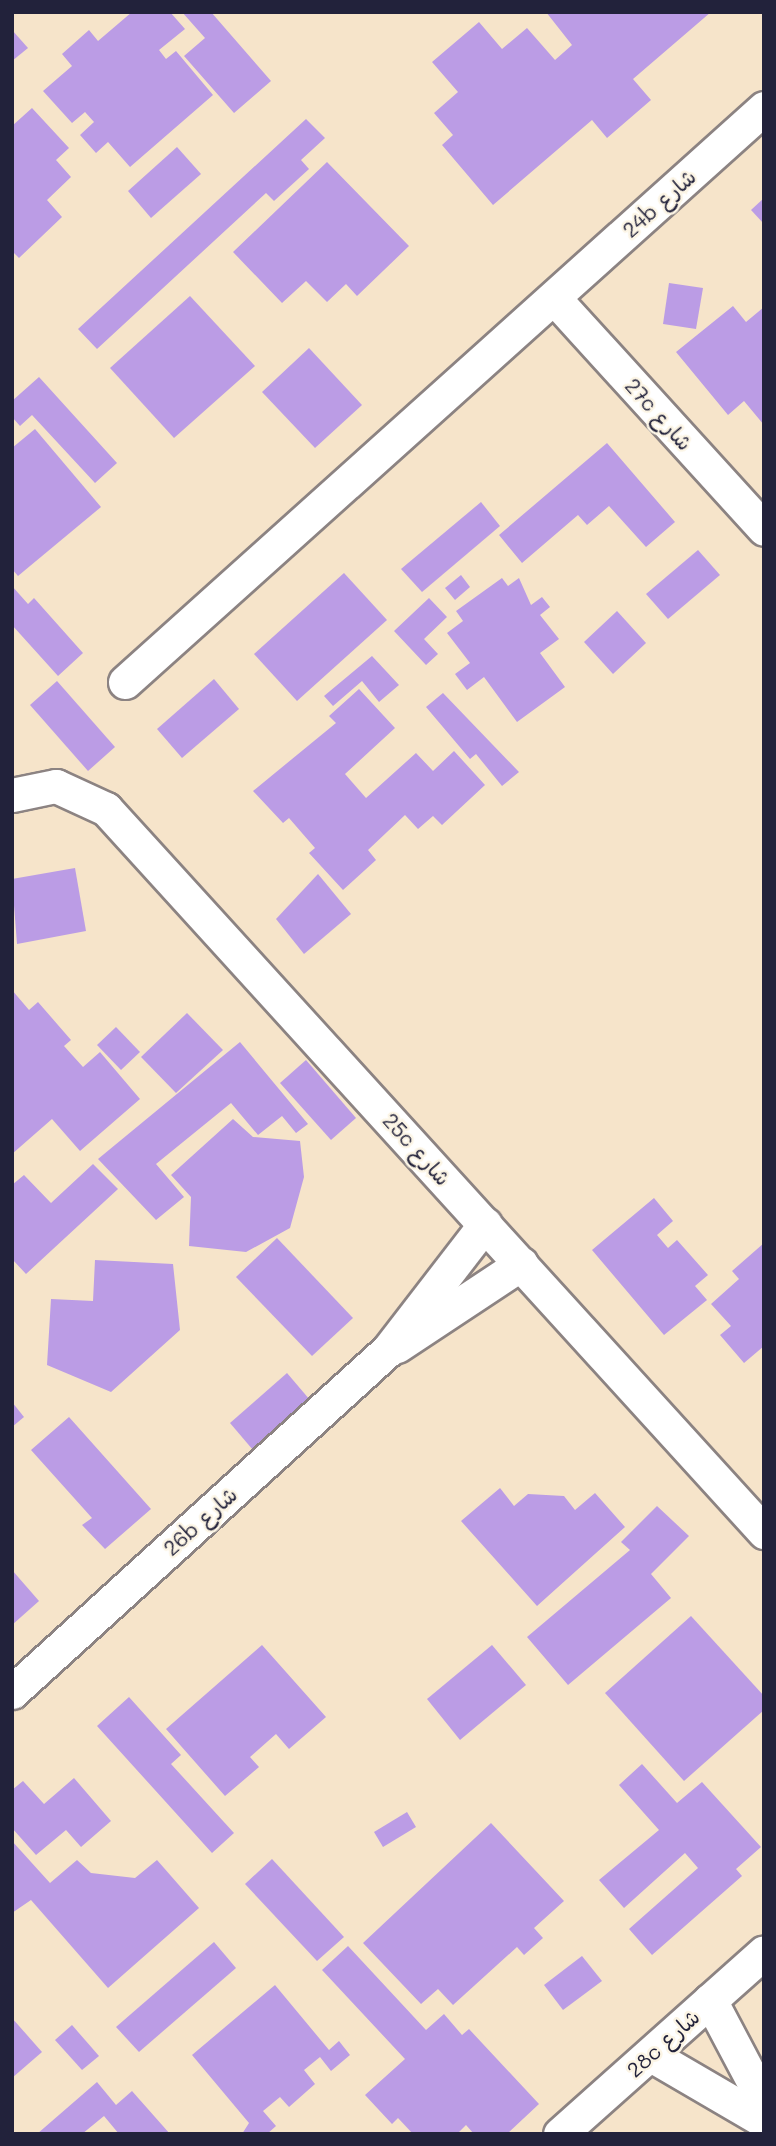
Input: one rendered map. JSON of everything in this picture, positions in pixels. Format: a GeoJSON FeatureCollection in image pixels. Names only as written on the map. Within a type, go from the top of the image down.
{"type":"FeatureCollection","features":[{"type":"Feature","properties":{"kind":"street","name":"24b شارع"},"geometry":{"type":"LineString","coordinates":[[125,682],[764,108]]}},
{"type":"Feature","properties":{"kind":"street","name":"27c شارع"},"geometry":{"type":"LineString","coordinates":[[554,298],[764,529]]}},
{"type":"Feature","properties":{"kind":"street","name":"25c شارع"},"geometry":{"type":"LineString","coordinates":[[12,795],[56,786],[106,809],[764,1532]]}},
{"type":"Feature","properties":{"kind":"street","name":"26b شارع"},"geometry":{"type":"LineString","coordinates":[[388,1350],[485,1224]]}},
{"type":"Feature","properties":{"kind":"street","name":"26b شارع"},"geometry":{"type":"LineString","coordinates":[[12,1692],[388,1350],[522,1264]]}},
{"type":"Feature","properties":{"kind":"street","name":"28c شارع"},"geometry":{"type":"LineString","coordinates":[[560,2134],[764,1952]]}},
{"type":"Feature","properties":{"kind":"street"},"geometry":{"type":"LineString","coordinates":[[710,2000],[764,2102]]}},
{"type":"Feature","properties":{"kind":"street"},"geometry":{"type":"LineString","coordinates":[[650,2055],[764,2121]]}},
{"type":"Feature","properties":{"kind":"building"},"geometry":{"type":"Polygon","coordinates":[[[132,12],[170,12],[185,29],[159,50],[166,59],[176,51],[213,95],[130,167],[108,142],[96,153],[80,135],[94,122],[85,112],[72,123],[43,91],[72,66],[62,54],[89,30],[98,41],[132,12]]]}},
{"type":"Feature","properties":{"kind":"building"},"geometry":{"type":"Polygon","coordinates":[[[182,12],[211,12],[271,81],[234,113],[184,56],[205,38],[182,12]]]}},
{"type":"Feature","properties":{"kind":"building"},"geometry":{"type":"Polygon","coordinates":[[[546,12],[711,12],[633,79],[651,100],[607,138],[592,120],[493,205],[442,145],[453,135],[434,113],[458,92],[432,62],[479,22],[502,49],[527,28],[555,60],[572,45],[546,12]]]}},
{"type":"Feature","properties":{"kind":"building"},"geometry":{"type":"Polygon","coordinates":[[[12,30],[28,48],[12,61],[12,30]]]}},
{"type":"Feature","properties":{"kind":"building"},"geometry":{"type":"Polygon","coordinates":[[[32,108],[69,148],[56,160],[71,177],[47,200],[62,217],[19,258],[12,251],[12,126],[32,108]]]}},
{"type":"Feature","properties":{"kind":"building"},"geometry":{"type":"Polygon","coordinates":[[[306,119],[325,138],[301,160],[309,169],[274,201],[266,193],[97,349],[78,329],[306,119]]]}},
{"type":"Feature","properties":{"kind":"building"},"geometry":{"type":"Polygon","coordinates":[[[177,147],[201,174],[151,218],[128,191],[177,147]]]}},
{"type":"Feature","properties":{"kind":"building"},"geometry":{"type":"Polygon","coordinates":[[[327,162],[409,246],[357,296],[346,284],[327,302],[306,281],[282,303],[233,252],[327,162]]]}},
{"type":"Feature","properties":{"kind":"building"},"geometry":{"type":"Polygon","coordinates":[[[764,198],[764,224],[751,210],[764,198]]]}},
{"type":"Feature","properties":{"kind":"building"},"geometry":{"type":"Polygon","coordinates":[[[669,283],[703,288],[696,329],[663,324],[669,283]]]}},
{"type":"Feature","properties":{"kind":"building"},"geometry":{"type":"Polygon","coordinates":[[[190,296],[255,366],[174,438],[110,368],[190,296]]]}},
{"type":"Feature","properties":{"kind":"building"},"geometry":{"type":"Polygon","coordinates":[[[733,306],[746,322],[764,307],[764,425],[744,401],[728,415],[676,352],[733,306]]]}},
{"type":"Feature","properties":{"kind":"building"},"geometry":{"type":"Polygon","coordinates":[[[309,348],[362,405],[315,448],[262,392],[309,348]]]}},
{"type":"Feature","properties":{"kind":"building"},"geometry":{"type":"Polygon","coordinates":[[[39,377],[117,463],[95,483],[32,415],[20,426],[12,417],[12,401],[39,377]]]}},
{"type":"Feature","properties":{"kind":"building"},"geometry":{"type":"Polygon","coordinates":[[[35,429],[101,507],[18,576],[12,569],[12,448],[35,429]]]}},
{"type":"Feature","properties":{"kind":"building"},"geometry":{"type":"Polygon","coordinates":[[[607,443],[675,522],[646,547],[609,506],[587,525],[578,515],[522,563],[499,535],[607,443]]]}},
{"type":"Feature","properties":{"kind":"building"},"geometry":{"type":"Polygon","coordinates":[[[481,502],[500,526],[422,592],[401,569],[481,502]]]}},
{"type":"Feature","properties":{"kind":"building"},"geometry":{"type":"Polygon","coordinates":[[[698,550],[720,575],[668,619],[646,594],[698,550]]]}},
{"type":"Feature","properties":{"kind":"building"},"geometry":{"type":"Polygon","coordinates":[[[344,573],[387,620],[297,701],[254,654],[344,573]]]}},
{"type":"Feature","properties":{"kind":"building"},"geometry":{"type":"Polygon","coordinates":[[[461,575],[470,587],[455,600],[445,588],[461,575]]]}},
{"type":"Feature","properties":{"kind":"building"},"geometry":{"type":"Polygon","coordinates":[[[502,578],[508,586],[519,578],[531,605],[542,597],[550,607],[540,615],[559,639],[540,653],[565,687],[517,722],[484,677],[467,690],[455,674],[470,663],[447,633],[463,621],[456,611],[502,578]]]}},
{"type":"Feature","properties":{"kind":"building"},"geometry":{"type":"Polygon","coordinates":[[[12,586],[28,604],[34,598],[83,653],[58,676],[12,625],[12,586]]]}},
{"type":"Feature","properties":{"kind":"building"},"geometry":{"type":"Polygon","coordinates":[[[429,598],[447,617],[424,639],[438,654],[426,665],[394,631],[429,598]]]}},
{"type":"Feature","properties":{"kind":"building"},"geometry":{"type":"Polygon","coordinates":[[[617,611],[646,643],[613,674],[584,642],[617,611]]]}},
{"type":"Feature","properties":{"kind":"building"},"geometry":{"type":"Polygon","coordinates":[[[372,656],[399,685],[379,702],[362,681],[333,706],[324,696],[372,656]]]}},
{"type":"Feature","properties":{"kind":"building"},"geometry":{"type":"Polygon","coordinates":[[[214,679],[239,709],[182,758],[157,729],[214,679]]]}},
{"type":"Feature","properties":{"kind":"building"},"geometry":{"type":"Polygon","coordinates":[[[57,681],[115,747],[88,771],[30,705],[57,681]]]}},
{"type":"Feature","properties":{"kind":"building"},"geometry":{"type":"Polygon","coordinates":[[[359,689],[395,728],[345,774],[366,798],[416,753],[433,771],[454,751],[485,785],[442,825],[433,816],[418,829],[405,815],[368,850],[376,860],[343,890],[309,853],[315,848],[289,818],[283,823],[253,791],[336,723],[329,716],[359,689]]]}},
{"type":"Feature","properties":{"kind":"building"},"geometry":{"type":"Polygon","coordinates":[[[443,693],[519,772],[502,786],[476,754],[470,759],[426,707],[443,693]]]}},
{"type":"Feature","properties":{"kind":"building"},"geometry":{"type":"Polygon","coordinates":[[[75,868],[86,931],[17,944],[12,879],[75,868]]]}},
{"type":"Feature","properties":{"kind":"building"},"geometry":{"type":"Polygon","coordinates":[[[318,874],[351,914],[304,954],[276,919],[318,874]]]}},
{"type":"Feature","properties":{"kind":"building"},"geometry":{"type":"Polygon","coordinates":[[[12,990],[29,1010],[38,1002],[71,1040],[64,1046],[83,1067],[100,1052],[140,1099],[80,1151],[52,1119],[12,1154],[12,990]]]}},
{"type":"Feature","properties":{"kind":"building"},"geometry":{"type":"Polygon","coordinates":[[[187,1013],[223,1050],[176,1093],[141,1057],[187,1013]]]}},
{"type":"Feature","properties":{"kind":"building"},"geometry":{"type":"Polygon","coordinates":[[[116,1027],[140,1052],[121,1070],[97,1045],[116,1027]]]}},
{"type":"Feature","properties":{"kind":"building"},"geometry":{"type":"Polygon","coordinates":[[[240,1042],[308,1124],[296,1133],[282,1116],[258,1135],[231,1103],[156,1164],[184,1197],[156,1220],[98,1159],[240,1042]]]}},
{"type":"Feature","properties":{"kind":"building"},"geometry":{"type":"Polygon","coordinates":[[[306,1060],[356,1118],[331,1140],[280,1083],[306,1060]]]}},
{"type":"Feature","properties":{"kind":"building"},"geometry":{"type":"Polygon","coordinates":[[[233,1119],[253,1137],[300,1141],[304,1177],[290,1228],[246,1252],[189,1246],[191,1197],[171,1175],[233,1119]]]}},
{"type":"Feature","properties":{"kind":"building"},"geometry":{"type":"Polygon","coordinates":[[[93,1164],[118,1189],[26,1274],[12,1259],[12,1185],[24,1175],[51,1203],[93,1164]]]}},
{"type":"Feature","properties":{"kind":"building"},"geometry":{"type":"Polygon","coordinates":[[[654,1198],[673,1221],[657,1235],[668,1248],[677,1240],[708,1275],[695,1286],[707,1300],[664,1335],[592,1250],[654,1198]]]}},
{"type":"Feature","properties":{"kind":"building"},"geometry":{"type":"Polygon","coordinates":[[[277,1238],[353,1318],[312,1356],[236,1277],[277,1238]]]}},
{"type":"Feature","properties":{"kind":"building"},"geometry":{"type":"Polygon","coordinates":[[[764,1243],[764,1346],[744,1363],[720,1335],[731,1326],[711,1304],[739,1279],[732,1271],[764,1243]]]}},
{"type":"Feature","properties":{"kind":"building"},"geometry":{"type":"Polygon","coordinates":[[[95,1260],[173,1264],[180,1330],[111,1392],[47,1365],[51,1299],[93,1301],[95,1260]]]}},
{"type":"Feature","properties":{"kind":"building"},"geometry":{"type":"Polygon","coordinates":[[[287,1373],[310,1400],[253,1450],[230,1423],[287,1373]]]}},
{"type":"Feature","properties":{"kind":"building"},"geometry":{"type":"Polygon","coordinates":[[[12,1402],[24,1417],[12,1427],[12,1402]]]}},
{"type":"Feature","properties":{"kind":"building"},"geometry":{"type":"Polygon","coordinates":[[[69,1417],[151,1509],[105,1549],[82,1525],[92,1518],[31,1450],[69,1417]]]}},
{"type":"Feature","properties":{"kind":"building"},"geometry":{"type":"Polygon","coordinates":[[[500,1488],[514,1506],[528,1494],[564,1496],[575,1510],[595,1493],[625,1527],[537,1606],[461,1521],[500,1488]]]}},
{"type":"Feature","properties":{"kind":"building"},"geometry":{"type":"Polygon","coordinates":[[[657,1506],[689,1536],[651,1574],[671,1598],[568,1685],[527,1637],[630,1550],[621,1542],[657,1506]]]}},
{"type":"Feature","properties":{"kind":"building"},"geometry":{"type":"Polygon","coordinates":[[[12,1570],[39,1601],[12,1625],[12,1570]]]}},
{"type":"Feature","properties":{"kind":"building"},"geometry":{"type":"Polygon","coordinates":[[[691,1616],[764,1696],[764,1710],[684,1781],[605,1693],[691,1616]]]}},
{"type":"Feature","properties":{"kind":"building"},"geometry":{"type":"Polygon","coordinates":[[[262,1645],[326,1717],[289,1749],[276,1734],[250,1757],[259,1767],[225,1796],[166,1729],[262,1645]]]}},
{"type":"Feature","properties":{"kind":"building"},"geometry":{"type":"Polygon","coordinates":[[[492,1645],[526,1685],[460,1740],[427,1699],[492,1645]]]}},
{"type":"Feature","properties":{"kind":"building"},"geometry":{"type":"Polygon","coordinates":[[[129,1697],[181,1755],[171,1764],[234,1833],[212,1853],[97,1726],[129,1697]]]}},
{"type":"Feature","properties":{"kind":"building"},"geometry":{"type":"Polygon","coordinates":[[[642,1764],[677,1803],[702,1782],[761,1847],[736,1869],[742,1876],[652,1955],[629,1929],[698,1868],[685,1853],[624,1908],[599,1880],[659,1830],[619,1785],[642,1764]]]}},
{"type":"Feature","properties":{"kind":"building"},"geometry":{"type":"Polygon","coordinates":[[[74,1778],[111,1821],[81,1847],[66,1830],[36,1855],[12,1828],[12,1790],[23,1781],[44,1804],[74,1778]]]}},
{"type":"Feature","properties":{"kind":"building"},"geometry":{"type":"Polygon","coordinates":[[[407,1812],[416,1827],[383,1847],[374,1832],[407,1812]]]}},
{"type":"Feature","properties":{"kind":"building"},"geometry":{"type":"Polygon","coordinates":[[[491,1823],[564,1901],[534,1928],[543,1938],[524,1955],[517,1947],[453,2005],[438,1989],[421,2004],[363,1943],[491,1823]]]}},
{"type":"Feature","properties":{"kind":"building"},"geometry":{"type":"Polygon","coordinates":[[[12,1841],[50,1883],[77,1860],[91,1873],[135,1878],[157,1860],[199,1908],[108,1988],[31,1900],[12,1913],[12,1841]]]}},
{"type":"Feature","properties":{"kind":"building"},"geometry":{"type":"Polygon","coordinates":[[[272,1859],[344,1937],[317,1961],[245,1884],[272,1859]]]}},
{"type":"Feature","properties":{"kind":"building"},"geometry":{"type":"Polygon","coordinates":[[[214,1942],[236,1968],[139,2052],[116,2027],[214,1942]]]}},
{"type":"Feature","properties":{"kind":"building"},"geometry":{"type":"Polygon","coordinates":[[[348,1946],[426,2030],[444,2014],[462,2035],[469,2029],[539,2104],[507,2134],[474,2134],[466,2125],[457,2134],[413,2134],[398,2118],[392,2124],[365,2095],[405,2059],[322,1970],[348,1946]]]}},
{"type":"Feature","properties":{"kind":"building"},"geometry":{"type":"Polygon","coordinates":[[[582,1956],[602,1981],[563,2010],[544,1985],[582,1956]]]}},
{"type":"Feature","properties":{"kind":"building"},"geometry":{"type":"Polygon","coordinates":[[[275,1985],[329,2050],[339,2041],[350,2055],[331,2071],[320,2057],[304,2070],[315,2084],[289,2107],[280,2097],[263,2111],[276,2126],[267,2134],[242,2134],[249,2123],[192,2055],[275,1985]]]}},
{"type":"Feature","properties":{"kind":"building"},"geometry":{"type":"Polygon","coordinates":[[[12,2018],[42,2052],[12,2078],[12,2018]]]}},
{"type":"Feature","properties":{"kind":"building"},"geometry":{"type":"Polygon","coordinates":[[[72,2025],[99,2056],[82,2070],[55,2040],[72,2025]]]}},
{"type":"Feature","properties":{"kind":"building"},"geometry":{"type":"Polygon","coordinates":[[[97,2082],[116,2105],[132,2091],[170,2134],[119,2134],[104,2116],[82,2134],[37,2134],[97,2082]]]}}]}
